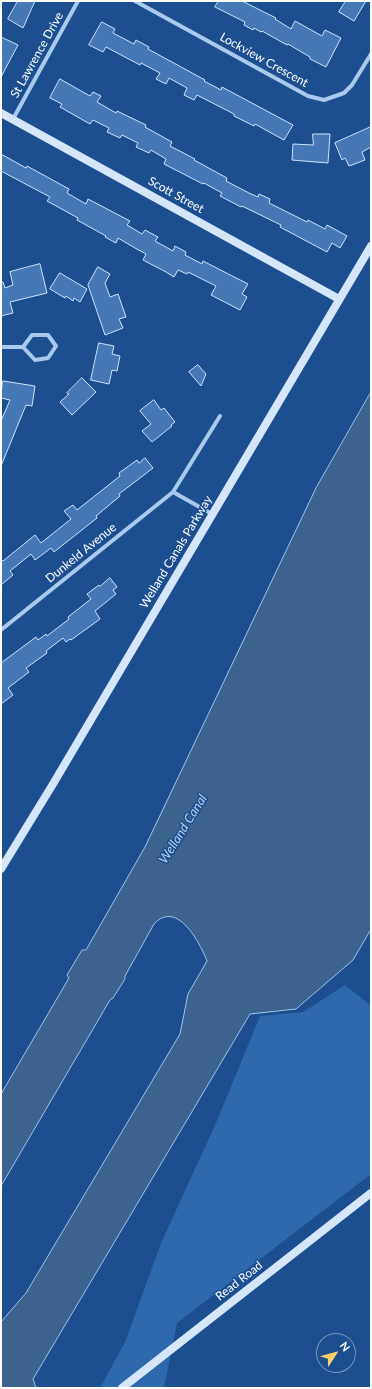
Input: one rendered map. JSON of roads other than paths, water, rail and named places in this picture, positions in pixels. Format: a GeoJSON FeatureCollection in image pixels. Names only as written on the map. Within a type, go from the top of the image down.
{"type":"FeatureCollection","features":[{"type":"Feature","properties":{"kind":"main road","name":"Scott Street"},"geometry":{"type":"LineString","coordinates":[[1,113],[339,299]]}},
{"type":"Feature","properties":{"kind":"main road","name":"Welland Canals Parkway"},"geometry":{"type":"LineString","coordinates":[[1,869],[371,246]]}},
{"type":"Feature","properties":{"kind":"main road","name":"Read Road"},"geometry":{"type":"LineString","coordinates":[[122,1388],[371,1193]]}},
{"type":"Feature","properties":{"kind":"street","name":"St Lawrence Drive"},"geometry":{"type":"LineString","coordinates":[[13,120],[78,1]]}},
{"type":"Feature","properties":{"kind":"street","name":"Lockview Crescent"},"geometry":{"type":"LineString","coordinates":[[135,1],[308,96],[324,100],[344,92],[352,85],[371,54]]}},
{"type":"Feature","properties":{"kind":"street"},"geometry":{"type":"LineString","coordinates":[[1,347],[23,347],[35,360],[48,358],[56,346],[48,335],[32,335],[23,347]]}},
{"type":"Feature","properties":{"kind":"street","name":"Dunkeld Avenue"},"geometry":{"type":"LineString","coordinates":[[1,630],[173,492],[220,416]]}},
{"type":"Feature","properties":{"kind":"street"},"geometry":{"type":"LineString","coordinates":[[173,492],[212,514]]}},
{"type":"Feature","properties":{"kind":"water","name":"Welland Canal"},"geometry":{"type":"Polygon","coordinates":[[[371,392],[371,929],[353,960],[296,1009],[250,1014],[33,1379],[36,1388],[1,1388],[1,1322],[26,1293],[180,1034],[188,994],[207,961],[199,944],[186,926],[179,920],[171,917],[163,918],[154,924],[125,976],[125,979],[113,998],[110,1000],[1,1186],[1,1094],[69,978],[67,975],[82,950],[86,950],[145,847],[316,488],[371,392]]]}}]}
